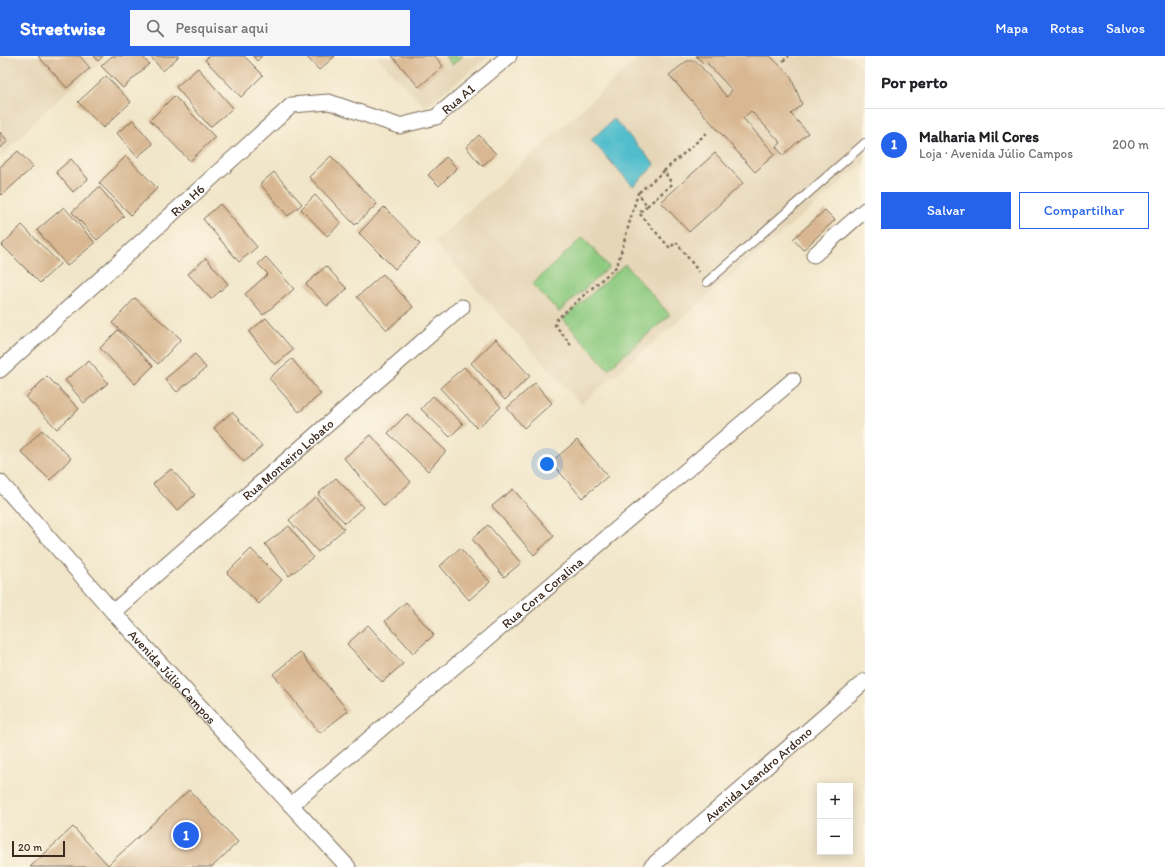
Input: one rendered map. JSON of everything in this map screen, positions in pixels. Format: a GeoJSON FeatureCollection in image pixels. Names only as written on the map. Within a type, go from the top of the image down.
{"type":"FeatureCollection","features":[{"type":"Feature","properties":{"kind":"street","name":"Rua A1"},"geometry":{"type":"LineString","coordinates":[[399,126],[436,117],[508,56]]}},
{"type":"Feature","properties":{"kind":"street","name":"Rua H6"},"geometry":{"type":"LineString","coordinates":[[0,370],[292,105],[329,102],[399,126]]}},
{"type":"Feature","properties":{"kind":"street"},"geometry":{"type":"LineString","coordinates":[[814,255],[865,210]]}},
{"type":"Feature","properties":{"kind":"street","name":"Rua Monteiro Lobato"},"geometry":{"type":"LineString","coordinates":[[113,612],[462,307]]}},
{"type":"Feature","properties":{"kind":"street","name":"Rua Cora Coralina"},"geometry":{"type":"LineString","coordinates":[[291,805],[793,380]]}},
{"type":"Feature","properties":{"kind":"street","name":"Avenida Júlio Campos"},"geometry":{"type":"LineString","coordinates":[[0,482],[113,612],[348,867]]}},
{"type":"Feature","properties":{"kind":"street","name":"Avenida Leandro Ardono"},"geometry":{"type":"LineString","coordinates":[[651,867],[865,681]]}},
{"type":"Feature","properties":{"kind":"lane"},"geometry":{"type":"LineString","coordinates":[[707,282],[865,143]]}},
{"type":"Feature","properties":{"kind":"path"},"geometry":{"type":"LineString","coordinates":[[783,62],[789,56]]}},
{"type":"Feature","properties":{"kind":"path"},"geometry":{"type":"LineString","coordinates":[[571,345],[554,325],[557,319],[617,266],[638,193],[708,132]]}},
{"type":"Feature","properties":{"kind":"path"},"geometry":{"type":"LineString","coordinates":[[664,171],[672,184],[639,213],[670,248],[676,242],[707,282]]}},
{"type":"Feature","properties":{"kind":"path"},"geometry":{"type":"LineString","coordinates":[[638,193],[647,206]]}},
{"type":"Feature","properties":{"kind":"shaded area"},"geometry":{"type":"Polygon","coordinates":[[[0,56],[108,56],[37,118],[0,159],[0,56]]]}},
{"type":"Feature","properties":{"kind":"shaded area"},"geometry":{"type":"Polygon","coordinates":[[[376,56],[489,56],[425,107],[376,56]]]}},
{"type":"Feature","properties":{"kind":"shaded area"},"geometry":{"type":"Polygon","coordinates":[[[641,56],[851,56],[865,72],[865,162],[581,404],[434,242],[641,56]]]}},
{"type":"Feature","properties":{"kind":"green space"},"geometry":{"type":"Polygon","coordinates":[[[445,56],[463,56],[452,65],[445,56]]]}},
{"type":"Feature","properties":{"kind":"green space"},"geometry":{"type":"Polygon","coordinates":[[[583,237],[609,267],[559,312],[532,284],[583,237]]]}},
{"type":"Feature","properties":{"kind":"green space"},"geometry":{"type":"Polygon","coordinates":[[[625,264],[670,315],[608,369],[563,319],[625,264]]]}},
{"type":"Feature","properties":{"kind":"water"},"geometry":{"type":"Polygon","coordinates":[[[614,119],[655,165],[633,186],[591,140],[614,119]]]}},
{"type":"Feature","properties":{"kind":"building"},"geometry":{"type":"Polygon","coordinates":[[[38,56],[80,56],[90,68],[67,88],[38,56]]]}},
{"type":"Feature","properties":{"kind":"building"},"geometry":{"type":"Polygon","coordinates":[[[94,56],[103,56],[98,61],[94,56]]]}},
{"type":"Feature","properties":{"kind":"building"},"geometry":{"type":"Polygon","coordinates":[[[112,56],[142,56],[149,64],[123,88],[101,66],[112,56]]]}},
{"type":"Feature","properties":{"kind":"building"},"geometry":{"type":"Polygon","coordinates":[[[150,56],[179,56],[163,71],[150,56]]]}},
{"type":"Feature","properties":{"kind":"building"},"geometry":{"type":"Polygon","coordinates":[[[209,56],[244,56],[263,75],[241,97],[205,60],[209,56]]]}},
{"type":"Feature","properties":{"kind":"building"},"geometry":{"type":"Polygon","coordinates":[[[253,56],[262,56],[257,61],[253,56]]]}},
{"type":"Feature","properties":{"kind":"building"},"geometry":{"type":"Polygon","coordinates":[[[306,56],[335,56],[319,70],[306,56]]]}},
{"type":"Feature","properties":{"kind":"building"},"geometry":{"type":"Polygon","coordinates":[[[392,56],[435,56],[443,66],[419,87],[392,56]]]}},
{"type":"Feature","properties":{"kind":"building"},"geometry":{"type":"Polygon","coordinates":[[[696,56],[770,56],[790,75],[802,104],[791,114],[808,133],[783,155],[776,147],[781,143],[751,111],[743,118],[775,154],[755,172],[669,75],[687,61],[696,61],[727,97],[732,90],[706,62],[704,64],[696,56]]]}},
{"type":"Feature","properties":{"kind":"building"},"geometry":{"type":"Polygon","coordinates":[[[198,68],[233,108],[210,127],[176,87],[198,68]]]}},
{"type":"Feature","properties":{"kind":"building"},"geometry":{"type":"Polygon","coordinates":[[[106,76],[131,102],[103,128],[78,102],[106,76]]]}},
{"type":"Feature","properties":{"kind":"building"},"geometry":{"type":"Polygon","coordinates":[[[174,96],[215,137],[190,161],[150,120],[174,96]]]}},
{"type":"Feature","properties":{"kind":"building"},"geometry":{"type":"Polygon","coordinates":[[[133,120],[153,144],[137,157],[117,133],[133,120]]]}},
{"type":"Feature","properties":{"kind":"building"},"geometry":{"type":"Polygon","coordinates":[[[0,132],[8,141],[0,148],[0,132]]]}},
{"type":"Feature","properties":{"kind":"building"},"geometry":{"type":"Polygon","coordinates":[[[479,135],[496,154],[482,166],[466,147],[479,135]]]}},
{"type":"Feature","properties":{"kind":"building"},"geometry":{"type":"Polygon","coordinates":[[[18,151],[33,167],[2,195],[0,193],[0,167],[18,151]]]}},
{"type":"Feature","properties":{"kind":"building"},"geometry":{"type":"Polygon","coordinates":[[[715,153],[743,183],[689,232],[661,202],[715,153]]]}},
{"type":"Feature","properties":{"kind":"building"},"geometry":{"type":"Polygon","coordinates":[[[126,156],[157,188],[131,215],[99,183],[126,156]]]}},
{"type":"Feature","properties":{"kind":"building"},"geometry":{"type":"Polygon","coordinates":[[[331,156],[377,204],[355,225],[309,177],[331,156]]]}},
{"type":"Feature","properties":{"kind":"building"},"geometry":{"type":"Polygon","coordinates":[[[446,157],[457,168],[439,186],[428,175],[446,157]]]}},
{"type":"Feature","properties":{"kind":"building"},"geometry":{"type":"Polygon","coordinates":[[[71,159],[88,179],[73,192],[56,172],[71,159]]]}},
{"type":"Feature","properties":{"kind":"building"},"geometry":{"type":"Polygon","coordinates":[[[274,172],[302,204],[288,216],[260,184],[274,172]]]}},
{"type":"Feature","properties":{"kind":"building"},"geometry":{"type":"Polygon","coordinates":[[[99,187],[124,216],[97,240],[72,212],[99,187]]]}},
{"type":"Feature","properties":{"kind":"building"},"geometry":{"type":"Polygon","coordinates":[[[315,195],[341,223],[327,236],[301,209],[315,195]]]}},
{"type":"Feature","properties":{"kind":"building"},"geometry":{"type":"Polygon","coordinates":[[[220,204],[257,247],[239,262],[203,219],[220,204]]]}},
{"type":"Feature","properties":{"kind":"building"},"geometry":{"type":"Polygon","coordinates":[[[64,207],[95,243],[67,266],[37,230],[64,207]]]}},
{"type":"Feature","properties":{"kind":"building"},"geometry":{"type":"Polygon","coordinates":[[[384,207],[420,244],[395,269],[359,233],[384,207]]]}},
{"type":"Feature","properties":{"kind":"building"},"geometry":{"type":"Polygon","coordinates":[[[825,210],[835,220],[803,250],[793,239],[825,210]]]}},
{"type":"Feature","properties":{"kind":"building"},"geometry":{"type":"Polygon","coordinates":[[[22,225],[60,264],[40,283],[2,245],[22,225]]]}},
{"type":"Feature","properties":{"kind":"building"},"geometry":{"type":"Polygon","coordinates":[[[266,257],[294,289],[263,315],[245,294],[268,274],[258,264],[266,257]]]}},
{"type":"Feature","properties":{"kind":"building"},"geometry":{"type":"Polygon","coordinates":[[[206,258],[228,284],[211,299],[188,274],[206,258]]]}},
{"type":"Feature","properties":{"kind":"building"},"geometry":{"type":"Polygon","coordinates":[[[326,266],[347,289],[327,306],[306,284],[326,266]]]}},
{"type":"Feature","properties":{"kind":"building"},"geometry":{"type":"Polygon","coordinates":[[[383,274],[413,307],[387,330],[357,297],[383,274]]]}},
{"type":"Feature","properties":{"kind":"building"},"geometry":{"type":"Polygon","coordinates":[[[135,298],[181,339],[158,364],[112,323],[135,298]]]}},
{"type":"Feature","properties":{"kind":"building"},"geometry":{"type":"Polygon","coordinates":[[[266,318],[293,350],[275,365],[249,332],[266,318]]]}},
{"type":"Feature","properties":{"kind":"building"},"geometry":{"type":"Polygon","coordinates":[[[118,330],[153,366],[135,384],[100,348],[118,330]]]}},
{"type":"Feature","properties":{"kind":"building"},"geometry":{"type":"Polygon","coordinates":[[[496,339],[530,376],[505,400],[471,363],[496,339]]]}},
{"type":"Feature","properties":{"kind":"building"},"geometry":{"type":"Polygon","coordinates":[[[195,354],[206,368],[177,392],[165,379],[195,354]]]}},
{"type":"Feature","properties":{"kind":"building"},"geometry":{"type":"Polygon","coordinates":[[[292,359],[321,394],[299,412],[269,378],[292,359]]]}},
{"type":"Feature","properties":{"kind":"building"},"geometry":{"type":"Polygon","coordinates":[[[89,361],[108,383],[84,403],[65,380],[89,361]]]}},
{"type":"Feature","properties":{"kind":"building"},"geometry":{"type":"Polygon","coordinates":[[[464,367],[501,407],[477,428],[440,388],[464,367]]]}},
{"type":"Feature","properties":{"kind":"building"},"geometry":{"type":"Polygon","coordinates":[[[47,376],[79,409],[57,429],[26,397],[47,376]]]}},
{"type":"Feature","properties":{"kind":"building"},"geometry":{"type":"Polygon","coordinates":[[[535,383],[552,403],[524,428],[507,408],[535,383]]]}},
{"type":"Feature","properties":{"kind":"building"},"geometry":{"type":"Polygon","coordinates":[[[433,396],[463,424],[450,437],[421,409],[433,396]]]}},
{"type":"Feature","properties":{"kind":"building"},"geometry":{"type":"Polygon","coordinates":[[[232,412],[262,446],[244,462],[214,428],[232,412]]]}},
{"type":"Feature","properties":{"kind":"building"},"geometry":{"type":"Polygon","coordinates":[[[407,414],[446,451],[428,471],[388,433],[407,414]]]}},
{"type":"Feature","properties":{"kind":"building"},"geometry":{"type":"Polygon","coordinates":[[[42,430],[71,458],[50,480],[21,452],[42,430]]]}},
{"type":"Feature","properties":{"kind":"building"},"geometry":{"type":"Polygon","coordinates":[[[371,435],[411,482],[384,506],[344,458],[371,435]]]}},
{"type":"Feature","properties":{"kind":"building"},"geometry":{"type":"Polygon","coordinates":[[[577,440],[608,476],[582,498],[551,462],[577,440]]]}},
{"type":"Feature","properties":{"kind":"building"},"geometry":{"type":"Polygon","coordinates":[[[171,469],[195,495],[177,511],[153,484],[171,469]]]}},
{"type":"Feature","properties":{"kind":"building"},"geometry":{"type":"Polygon","coordinates":[[[336,478],[363,507],[345,523],[318,494],[336,478]]]}},
{"type":"Feature","properties":{"kind":"building"},"geometry":{"type":"Polygon","coordinates":[[[513,489],[554,536],[534,555],[492,506],[513,489]]]}},
{"type":"Feature","properties":{"kind":"building"},"geometry":{"type":"Polygon","coordinates":[[[315,497],[344,529],[318,552],[289,520],[315,497]]]}},
{"type":"Feature","properties":{"kind":"building"},"geometry":{"type":"Polygon","coordinates":[[[488,525],[521,563],[504,577],[472,539],[488,525]]]}},
{"type":"Feature","properties":{"kind":"building"},"geometry":{"type":"Polygon","coordinates":[[[289,526],[313,557],[289,576],[265,544],[289,526]]]}},
{"type":"Feature","properties":{"kind":"building"},"geometry":{"type":"Polygon","coordinates":[[[460,548],[490,582],[469,600],[440,566],[460,548]]]}},
{"type":"Feature","properties":{"kind":"building"},"geometry":{"type":"Polygon","coordinates":[[[251,549],[282,580],[259,604],[227,573],[251,549]]]}},
{"type":"Feature","properties":{"kind":"building"},"geometry":{"type":"Polygon","coordinates":[[[406,602],[434,635],[413,653],[385,621],[406,602]]]}},
{"type":"Feature","properties":{"kind":"building"},"geometry":{"type":"Polygon","coordinates":[[[368,625],[403,664],[382,682],[347,644],[368,625]]]}},
{"type":"Feature","properties":{"kind":"building"},"geometry":{"type":"Polygon","coordinates":[[[300,652],[348,711],[320,733],[273,674],[300,652]]]}},
{"type":"Feature","properties":{"kind":"building"},"geometry":{"type":"Polygon","coordinates":[[[189,790],[238,842],[212,867],[30,867],[73,827],[108,865],[189,790]]]}},
{"type":"Feature","properties":{"kind":"place","name":"Malharia Mil Cores"},"geometry":{"type":"Point","coordinates":[186,835]}}]}
